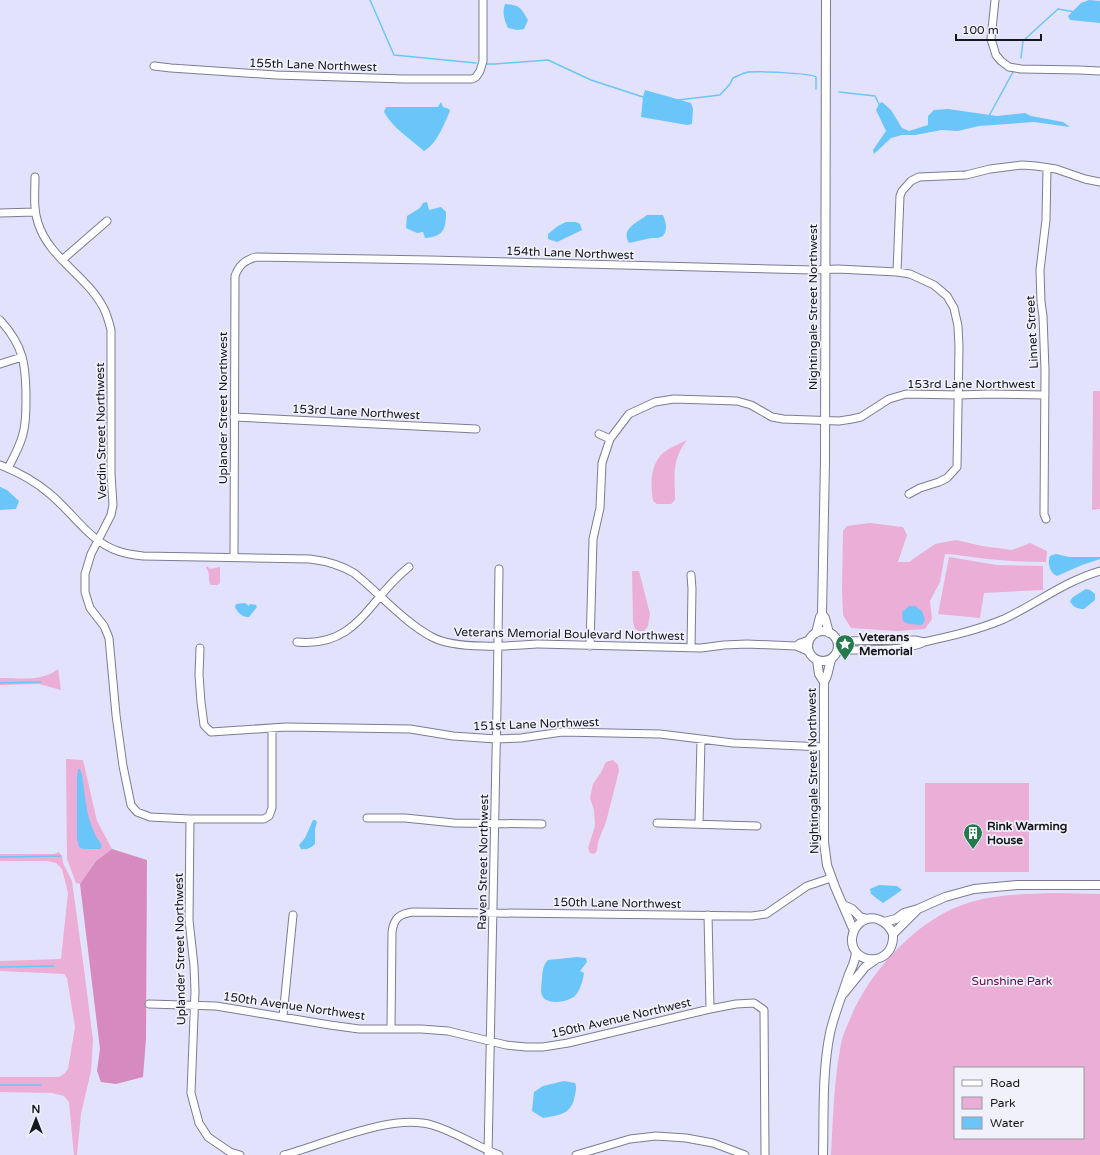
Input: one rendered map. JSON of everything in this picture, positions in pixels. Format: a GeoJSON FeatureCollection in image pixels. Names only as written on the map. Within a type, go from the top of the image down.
{"type":"FeatureCollection","features":[{"type":"Feature","properties":{"kind":"street","name":"155th Lane Northwest"},"geometry":{"type":"LineString","coordinates":[[154,66],[276,75],[404,79],[472,79],[476,77],[480,71],[483,61],[483,0]]}},
{"type":"Feature","properties":{"kind":"street","name":"Nightingale Street Northwest"},"geometry":{"type":"LineString","coordinates":[[816,633],[822,614],[825,420],[826,0]]}},
{"type":"Feature","properties":{"kind":"street"},"geometry":{"type":"LineString","coordinates":[[995,0],[992,39],[996,55],[1009,67],[1021,69],[1100,71]]}},
{"type":"Feature","properties":{"kind":"street"},"geometry":{"type":"LineString","coordinates":[[897,272],[900,196],[911,181],[919,177],[966,175],[990,169],[1022,165],[1056,169],[1085,179],[1100,182]]}},
{"type":"Feature","properties":{"kind":"street","name":"Linnet Street"},"geometry":{"type":"LineString","coordinates":[[1046,519],[1044,514],[1045,395],[1040,270],[1046,220],[1047,168]]}},
{"type":"Feature","properties":{"kind":"street","name":"Verdin Street Northwest"},"geometry":{"type":"LineString","coordinates":[[35,177],[35,212],[43,234],[62,260],[85,283],[102,306],[111,330],[111,474],[114,505],[111,515],[91,554],[85,574],[85,592],[90,608],[104,626],[109,638],[116,715],[131,805],[137,812],[150,817],[190,819]]}},
{"type":"Feature","properties":{"kind":"street"},"geometry":{"type":"LineString","coordinates":[[0,213],[35,212]]}},
{"type":"Feature","properties":{"kind":"street"},"geometry":{"type":"LineString","coordinates":[[62,260],[107,221]]}},
{"type":"Feature","properties":{"kind":"street","name":"154th Lane Northwest"},"geometry":{"type":"LineString","coordinates":[[244,263],[256,257],[276,257],[825,270],[897,272],[910,274],[934,284],[948,296],[954,308],[958,333],[959,395],[957,467],[947,478],[940,482],[920,488],[909,494]]}},
{"type":"Feature","properties":{"kind":"street","name":"Uplander Street Northwest"},"geometry":{"type":"LineString","coordinates":[[234,557],[235,276],[238,269],[244,263]]}},
{"type":"Feature","properties":{"kind":"street"},"geometry":{"type":"LineString","coordinates":[[0,320],[10,330],[16,340],[25,370],[26,417],[20,442],[8,468]]}},
{"type":"Feature","properties":{"kind":"street"},"geometry":{"type":"LineString","coordinates":[[0,364],[22,357]]}},
{"type":"Feature","properties":{"kind":"street","name":"153rd Lane Northwest"},"geometry":{"type":"LineString","coordinates":[[590,646],[594,539],[600,508],[602,462],[610,439],[630,414],[655,402],[674,399],[737,401],[751,405],[772,417],[784,419],[845,420],[861,416],[889,399],[906,394],[1045,395]]}},
{"type":"Feature","properties":{"kind":"street","name":"153rd Lane Northwest"},"geometry":{"type":"LineString","coordinates":[[234,418],[476,430]]}},
{"type":"Feature","properties":{"kind":"street"},"geometry":{"type":"LineString","coordinates":[[599,434],[610,439]]}},
{"type":"Feature","properties":{"kind":"street","name":"Veterans Memorial Boulevard Northwest"},"geometry":{"type":"LineString","coordinates":[[0,465],[22,475],[51,494],[88,532],[98,540],[117,551],[143,556],[310,559],[345,567],[365,582],[416,626],[434,638],[450,644],[538,644],[691,648],[737,644],[796,646],[808,651]]}},
{"type":"Feature","properties":{"kind":"street"},"geometry":{"type":"LineString","coordinates":[[297,642],[321,642],[351,629],[393,580],[409,567]]}},
{"type":"Feature","properties":{"kind":"street","name":"Raven Street Northwest"},"geometry":{"type":"LineString","coordinates":[[488,1153],[499,569]]}},
{"type":"Feature","properties":{"kind":"street"},"geometry":{"type":"LineString","coordinates":[[836,639],[838,646],[837,652],[843,650],[898,648],[919,645],[924,642],[965,633],[1003,619],[1072,582],[1100,570]]}},
{"type":"Feature","properties":{"kind":"street"},"geometry":{"type":"LineString","coordinates":[[691,575],[691,648]]}},
{"type":"Feature","properties":{"kind":"street","name":"Nightingale Street Northwest"},"geometry":{"type":"LineString","coordinates":[[822,614],[825,618],[829,632],[836,639]]}},
{"type":"Feature","properties":{"kind":"street"},"geometry":{"type":"LineString","coordinates":[[796,646],[808,640],[820,631],[829,632]]}},
{"type":"Feature","properties":{"kind":"street"},"geometry":{"type":"LineString","coordinates":[[836,639],[840,641],[915,640],[924,642]]}},
{"type":"Feature","properties":{"kind":"street"},"geometry":{"type":"LineString","coordinates":[[808,640],[808,651]]}},
{"type":"Feature","properties":{"kind":"street","name":"151st Lane Northwest"},"geometry":{"type":"LineString","coordinates":[[200,648],[200,689],[204,726],[211,732],[272,728],[410,729],[453,736],[496,739],[520,738],[562,732],[660,734],[733,743],[824,747]]}},
{"type":"Feature","properties":{"kind":"street","name":"Nightingale Street Northwest"},"geometry":{"type":"LineString","coordinates":[[808,651],[813,658],[817,660],[819,674],[824,682]]}},
{"type":"Feature","properties":{"kind":"street","name":"Nightingale Street Northwest"},"geometry":{"type":"LineString","coordinates":[[837,652],[831,660],[828,667],[828,675],[824,682],[824,842],[827,865],[831,878],[843,905],[844,912],[854,931]]}},
{"type":"Feature","properties":{"kind":"street"},"geometry":{"type":"LineString","coordinates":[[817,660],[821,662],[831,660]]}},
{"type":"Feature","properties":{"kind":"street"},"geometry":{"type":"LineString","coordinates":[[190,819],[264,819],[269,816],[272,808],[272,728]]}},
{"type":"Feature","properties":{"kind":"street"},"geometry":{"type":"LineString","coordinates":[[699,824],[701,739]]}},
{"type":"Feature","properties":{"kind":"street"},"geometry":{"type":"LineString","coordinates":[[366,818],[405,818],[454,823],[542,824]]}},
{"type":"Feature","properties":{"kind":"street","name":"Uplander Street Northwest"},"geometry":{"type":"LineString","coordinates":[[190,819],[189,920],[194,966],[194,1005],[190,1093],[199,1123],[208,1137],[230,1152],[240,1155]]}},
{"type":"Feature","properties":{"kind":"street"},"geometry":{"type":"LineString","coordinates":[[657,823],[757,826]]}},
{"type":"Feature","properties":{"kind":"street","name":"150th Lane Northwest"},"geometry":{"type":"LineString","coordinates":[[391,1029],[392,932],[395,920],[402,914],[413,912],[752,916],[766,914],[807,886],[831,878]]}},
{"type":"Feature","properties":{"kind":"street"},"geometry":{"type":"LineString","coordinates":[[884,922],[958,892],[987,887],[1017,885],[1100,885]]}},
{"type":"Feature","properties":{"kind":"street"},"geometry":{"type":"LineString","coordinates":[[843,905],[852,909],[860,917],[867,919]]}},
{"type":"Feature","properties":{"kind":"street"},"geometry":{"type":"LineString","coordinates":[[893,934],[918,909]]}},
{"type":"Feature","properties":{"kind":"street"},"geometry":{"type":"LineString","coordinates":[[283,1016],[293,915]]}},
{"type":"Feature","properties":{"kind":"street"},"geometry":{"type":"LineString","coordinates":[[708,915],[710,1009]]}},
{"type":"Feature","properties":{"kind":"street"},"geometry":{"type":"LineString","coordinates":[[843,994],[864,967],[888,954],[892,948],[894,941],[890,928],[884,922],[873,918],[861,922],[854,931],[852,939],[856,952],[868,959],[875,960]]}},
{"type":"Feature","properties":{"kind":"street"},"geometry":{"type":"LineString","coordinates":[[824,1155],[826,1065],[829,1042],[832,1024],[847,979],[855,963],[856,952]]}},
{"type":"Feature","properties":{"kind":"street","name":"150th Avenue Northwest"},"geometry":{"type":"LineString","coordinates":[[148,1004],[216,1006],[359,1029],[421,1029],[448,1031],[490,1042],[526,1047],[543,1047],[568,1044],[710,1009],[754,1003],[764,1010],[765,1155]]}},
{"type":"Feature","properties":{"kind":"street"},"geometry":{"type":"LineString","coordinates":[[284,1155],[390,1123],[410,1122],[431,1124],[461,1136],[488,1153],[499,1155]]}},
{"type":"Feature","properties":{"kind":"street"},"geometry":{"type":"LineString","coordinates":[[576,1155],[630,1140],[656,1136],[686,1138],[713,1143],[745,1155]]}},
{"type":"Feature","properties":{"kind":"green space"},"geometry":{"type":"Polygon","coordinates":[[[1093,391],[1100,391],[1100,509],[1092,510],[1093,391]]]}},
{"type":"Feature","properties":{"kind":"green space"},"geometry":{"type":"Polygon","coordinates":[[[687,440],[678,455],[676,462],[675,500],[671,504],[657,504],[653,501],[652,473],[654,466],[661,455],[667,450],[687,440]]]}},
{"type":"Feature","properties":{"kind":"green space"},"geometry":{"type":"Polygon","coordinates":[[[870,523],[903,527],[907,535],[898,562],[909,562],[935,544],[956,540],[982,546],[1012,550],[1030,543],[1047,551],[1046,562],[1005,561],[945,554],[940,582],[930,601],[932,619],[925,629],[897,631],[851,628],[843,615],[843,531],[847,526],[870,523]]]}},
{"type":"Feature","properties":{"kind":"green space"},"geometry":{"type":"Polygon","coordinates":[[[949,557],[997,565],[1043,566],[1043,590],[984,593],[980,618],[938,614],[949,557]]]}},
{"type":"Feature","properties":{"kind":"green space"},"geometry":{"type":"Polygon","coordinates":[[[207,566],[210,569],[220,567],[220,583],[217,585],[211,585],[206,568],[207,566]]]}},
{"type":"Feature","properties":{"kind":"green space"},"geometry":{"type":"Polygon","coordinates":[[[632,571],[639,571],[650,614],[648,626],[644,631],[635,629],[633,622],[632,571]]]}},
{"type":"Feature","properties":{"kind":"green space"},"geometry":{"type":"Polygon","coordinates":[[[58,669],[61,690],[39,684],[0,685],[0,678],[38,678],[58,669]]]}},
{"type":"Feature","properties":{"kind":"green space"},"geometry":{"type":"Polygon","coordinates":[[[66,759],[83,760],[97,821],[112,849],[96,861],[80,884],[76,883],[67,859],[66,759]]]}},
{"type":"Feature","properties":{"kind":"green space"},"geometry":{"type":"Polygon","coordinates":[[[613,760],[618,765],[619,771],[606,822],[598,842],[597,851],[594,854],[590,853],[588,848],[595,826],[594,810],[590,798],[593,784],[606,762],[613,760]]]}},
{"type":"Feature","properties":{"kind":"green space"},"geometry":{"type":"Polygon","coordinates":[[[925,783],[1029,783],[1029,872],[925,872],[925,783]]]}},
{"type":"Feature","properties":{"kind":"green space"},"geometry":{"type":"Polygon","coordinates":[[[59,852],[72,881],[93,1040],[91,1071],[81,1114],[77,1155],[74,1155],[69,1102],[64,1096],[52,1093],[0,1092],[0,1077],[59,1077],[68,1069],[75,1027],[67,978],[64,974],[0,971],[0,961],[61,959],[68,893],[62,869],[56,863],[47,861],[0,861],[0,854],[54,854],[59,852]]]}},
{"type":"Feature","properties":{"kind":"green space","name":"Sunshine Park"},"geometry":{"type":"Polygon","coordinates":[[[1055,893],[1100,894],[1100,1155],[831,1155],[835,1085],[842,1039],[857,1005],[881,967],[914,934],[932,920],[951,909],[981,899],[1012,895],[1055,893]]]}},
{"type":"Feature","properties":{"kind":"shaded area"},"geometry":{"type":"Polygon","coordinates":[[[112,849],[147,860],[146,1039],[143,1077],[116,1084],[101,1082],[97,1071],[100,1049],[80,884],[96,861],[112,849]]]}},
{"type":"Feature","properties":{"kind":"water"},"geometry":{"type":"Polygon","coordinates":[[[1089,0],[1100,1],[1100,23],[1070,20],[1068,16],[1081,3],[1089,0]]]}},
{"type":"Feature","properties":{"kind":"water"},"geometry":{"type":"Polygon","coordinates":[[[505,4],[517,6],[522,10],[528,20],[524,29],[517,30],[508,28],[504,16],[505,4]]]}},
{"type":"Feature","properties":{"kind":"water"},"geometry":{"type":"Polygon","coordinates":[[[645,90],[691,103],[693,109],[692,124],[687,125],[641,117],[645,90]]]}},
{"type":"Feature","properties":{"kind":"water"},"geometry":{"type":"Polygon","coordinates":[[[441,102],[443,107],[449,109],[450,111],[443,128],[433,144],[424,151],[397,128],[384,112],[386,107],[438,107],[441,102]]]}},
{"type":"Feature","properties":{"kind":"water"},"geometry":{"type":"Polygon","coordinates":[[[882,102],[891,110],[902,128],[909,131],[928,125],[928,116],[934,110],[948,109],[997,116],[1025,113],[1031,116],[1063,122],[1070,127],[1034,122],[979,126],[958,131],[942,130],[915,135],[902,135],[891,138],[874,154],[873,150],[886,131],[876,110],[882,102]]]}},
{"type":"Feature","properties":{"kind":"water"},"geometry":{"type":"Polygon","coordinates":[[[427,202],[429,210],[441,207],[446,212],[446,218],[443,231],[440,234],[425,238],[423,232],[417,233],[406,228],[407,216],[420,208],[423,203],[427,202]]]}},
{"type":"Feature","properties":{"kind":"water"},"geometry":{"type":"Polygon","coordinates":[[[647,215],[663,215],[666,231],[663,236],[629,243],[627,238],[628,230],[631,226],[647,215]]]}},
{"type":"Feature","properties":{"kind":"water"},"geometry":{"type":"Polygon","coordinates":[[[566,222],[576,222],[580,224],[582,230],[557,242],[548,239],[548,234],[566,222]]]}},
{"type":"Feature","properties":{"kind":"water"},"geometry":{"type":"Polygon","coordinates":[[[0,487],[7,490],[19,501],[16,509],[0,510],[0,487]]]}},
{"type":"Feature","properties":{"kind":"water"},"geometry":{"type":"Polygon","coordinates":[[[1056,554],[1069,557],[1100,557],[1100,559],[1057,576],[1051,570],[1049,562],[1050,556],[1056,554]]]}},
{"type":"Feature","properties":{"kind":"water"},"geometry":{"type":"Polygon","coordinates":[[[1086,589],[1095,594],[1095,600],[1084,609],[1079,609],[1072,605],[1070,601],[1073,597],[1086,589]]]}},
{"type":"Feature","properties":{"kind":"water"},"geometry":{"type":"Polygon","coordinates":[[[245,603],[249,606],[250,604],[256,605],[257,607],[249,617],[245,617],[240,614],[235,607],[236,604],[245,603]]]}},
{"type":"Feature","properties":{"kind":"water"},"geometry":{"type":"Polygon","coordinates":[[[909,606],[915,606],[922,611],[925,620],[922,625],[909,624],[903,621],[902,612],[909,606]]]}},
{"type":"Feature","properties":{"kind":"water"},"geometry":{"type":"Polygon","coordinates":[[[78,769],[80,769],[82,775],[86,805],[92,827],[102,847],[100,849],[84,849],[79,847],[77,839],[78,769]]]}},
{"type":"Feature","properties":{"kind":"water"},"geometry":{"type":"Polygon","coordinates":[[[313,820],[317,822],[315,829],[315,844],[312,847],[301,849],[299,845],[305,838],[313,820]]]}},
{"type":"Feature","properties":{"kind":"water"},"geometry":{"type":"Polygon","coordinates":[[[879,885],[897,886],[902,890],[883,903],[871,894],[870,889],[879,885]]]}},
{"type":"Feature","properties":{"kind":"water"},"geometry":{"type":"Polygon","coordinates":[[[577,957],[586,958],[587,962],[580,971],[584,973],[577,994],[572,998],[563,1001],[548,1001],[541,993],[543,970],[546,962],[548,960],[577,957]]]}},
{"type":"Feature","properties":{"kind":"water"},"geometry":{"type":"Polygon","coordinates":[[[564,1081],[575,1083],[576,1086],[573,1102],[568,1110],[559,1115],[543,1118],[532,1111],[534,1092],[543,1086],[564,1081]]]}},
{"type":"Feature","properties":{"kind":"waterway"},"geometry":{"type":"LineString","coordinates":[[370,0],[394,55],[476,63]]}},
{"type":"Feature","properties":{"kind":"waterway"},"geometry":{"type":"LineString","coordinates":[[1021,58],[1023,41],[1058,9],[1075,12]]}},
{"type":"Feature","properties":{"kind":"waterway"},"geometry":{"type":"LineString","coordinates":[[485,64],[548,60],[591,80],[643,97]]}},
{"type":"Feature","properties":{"kind":"waterway"},"geometry":{"type":"LineString","coordinates":[[678,100],[720,95],[730,84],[733,78],[748,72],[804,74],[816,77],[816,89]]}},
{"type":"Feature","properties":{"kind":"waterway"},"geometry":{"type":"LineString","coordinates":[[989,116],[1013,72]]}},
{"type":"Feature","properties":{"kind":"waterway"},"geometry":{"type":"LineString","coordinates":[[839,92],[875,96],[879,104]]}},
{"type":"Feature","properties":{"kind":"waterway"},"geometry":{"type":"LineString","coordinates":[[0,683],[41,682]]}},
{"type":"Feature","properties":{"kind":"waterway"},"geometry":{"type":"LineString","coordinates":[[0,857],[60,856]]}},
{"type":"Feature","properties":{"kind":"waterway"},"geometry":{"type":"LineString","coordinates":[[0,967],[54,966]]}},
{"type":"Feature","properties":{"kind":"waterway"},"geometry":{"type":"LineString","coordinates":[[0,1085],[41,1085]]}},
{"type":"Feature","properties":{"kind":"place","name":"Veterans Memorial"},"geometry":{"type":"Point","coordinates":[845,661]}},
{"type":"Feature","properties":{"kind":"place","name":"Rink Warming House"},"geometry":{"type":"Point","coordinates":[973,850]}}]}
